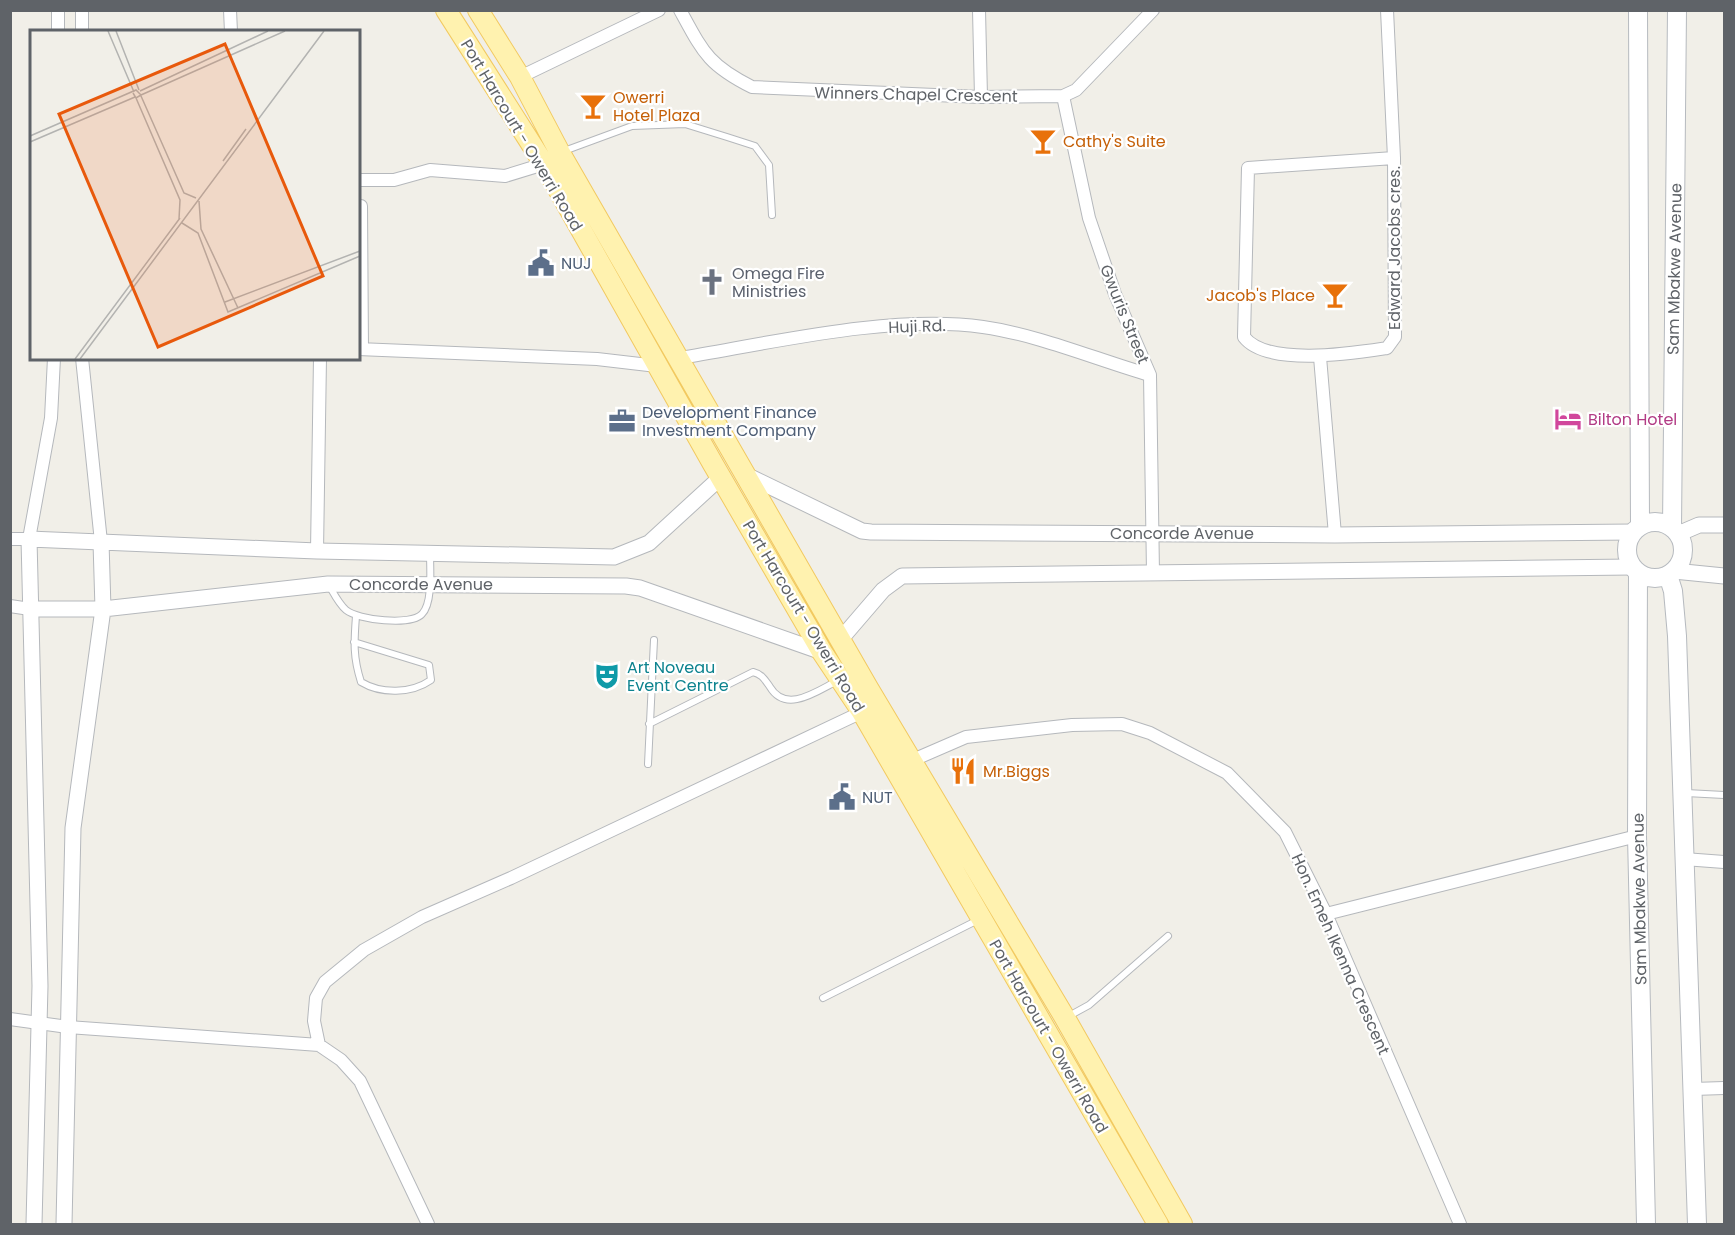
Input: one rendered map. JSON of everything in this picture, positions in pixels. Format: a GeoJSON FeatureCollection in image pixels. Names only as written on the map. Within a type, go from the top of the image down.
{"type":"FeatureCollection","features":[{"type":"Feature","properties":{"kind":"main road","name":"Port Harcourt - Owerri Road"},"geometry":{"type":"LineString","coordinates":[[446,10],[544,164],[657,366],[822,652],[862,712],[903,765],[1065,1018],[1182,1224]]}},
{"type":"Feature","properties":{"kind":"main road","name":"Port Harcourt - Owerri Road"},"geometry":{"type":"LineString","coordinates":[[478,10],[520,77],[560,153],[680,358],[840,640],[981,918],[1158,1224]]}},
{"type":"Feature","properties":{"kind":"main road","name":"Sam Mbakwe Avenue"},"geometry":{"type":"LineString","coordinates":[[1637,529],[1638,10]]}},
{"type":"Feature","properties":{"kind":"main road","name":"Sam Mbakwe Avenue"},"geometry":{"type":"LineString","coordinates":[[1675,531],[1677,10]]}},
{"type":"Feature","properties":{"kind":"main road"},"geometry":{"type":"LineString","coordinates":[[657,366],[680,358]]}},
{"type":"Feature","properties":{"kind":"main road"},"geometry":{"type":"LineString","coordinates":[[1656,522],[1675,531],[1683,549],[1682,558],[1671,573],[1648,578],[1635,570],[1627,549],[1637,529],[1656,522]]}},
{"type":"Feature","properties":{"kind":"main road","name":"Sam Mbakwe Avenue"},"geometry":{"type":"LineString","coordinates":[[1635,570],[1637,836],[1646,1224]]}},
{"type":"Feature","properties":{"kind":"main road"},"geometry":{"type":"LineString","coordinates":[[1671,573],[1677,636],[1698,1224]]}},
{"type":"Feature","properties":{"kind":"street"},"geometry":{"type":"LineString","coordinates":[[58,10],[58,30]]}},
{"type":"Feature","properties":{"kind":"street"},"geometry":{"type":"LineString","coordinates":[[82,10],[82,30]]}},
{"type":"Feature","properties":{"kind":"street"},"geometry":{"type":"LineString","coordinates":[[230,10],[231,30]]}},
{"type":"Feature","properties":{"kind":"street"},"geometry":{"type":"LineString","coordinates":[[520,77],[659,10]]}},
{"type":"Feature","properties":{"kind":"street","name":"Winners Chapel Crescent"},"geometry":{"type":"LineString","coordinates":[[680,10],[701,49],[723,72],[752,87],[981,97],[1063,96]]}},
{"type":"Feature","properties":{"kind":"street"},"geometry":{"type":"LineString","coordinates":[[979,10],[981,97]]}},
{"type":"Feature","properties":{"kind":"street"},"geometry":{"type":"LineString","coordinates":[[1063,96],[1076,90],[1153,10]]}},
{"type":"Feature","properties":{"kind":"street","name":"Edward Jacobs cres."},"geometry":{"type":"LineString","coordinates":[[1387,10],[1394,158],[1395,337],[1388,348],[1320,357],[1266,351],[1249,344],[1244,337],[1248,168],[1394,158]]}},
{"type":"Feature","properties":{"kind":"street","name":"Gwuris Street"},"geometry":{"type":"LineString","coordinates":[[1063,96],[1089,218],[1115,294],[1150,375],[1153,573]]}},
{"type":"Feature","properties":{"kind":"street"},"geometry":{"type":"LineString","coordinates":[[360,180],[394,180],[430,170],[505,176],[544,164]]}},
{"type":"Feature","properties":{"kind":"street"},"geometry":{"type":"LineString","coordinates":[[361,206],[360,349],[597,359],[657,366]]}},
{"type":"Feature","properties":{"kind":"street","name":"Huji Rd."},"geometry":{"type":"LineString","coordinates":[[680,358],[873,327],[946,324],[984,327],[1150,375]]}},
{"type":"Feature","properties":{"kind":"street"},"geometry":{"type":"LineString","coordinates":[[1320,357],[1335,535]]}},
{"type":"Feature","properties":{"kind":"street"},"geometry":{"type":"LineString","coordinates":[[34,1224],[40,986],[29,539],[51,418],[54,360]]}},
{"type":"Feature","properties":{"kind":"street"},"geometry":{"type":"LineString","coordinates":[[64,1224],[73,828],[103,609],[101,542],[82,360]]}},
{"type":"Feature","properties":{"kind":"street"},"geometry":{"type":"LineString","coordinates":[[317,551],[320,360]]}},
{"type":"Feature","properties":{"kind":"street","name":"Concorde Avenue"},"geometry":{"type":"LineString","coordinates":[[744,474],[862,531],[1335,535],[1637,529]]}},
{"type":"Feature","properties":{"kind":"street","name":"Concorde Avenue"},"geometry":{"type":"LineString","coordinates":[[10,539],[317,551],[614,557],[649,543],[721,477]]}},
{"type":"Feature","properties":{"kind":"street"},"geometry":{"type":"LineString","coordinates":[[1675,531],[1699,525],[1725,525]]}},
{"type":"Feature","properties":{"kind":"street"},"geometry":{"type":"LineString","coordinates":[[840,640],[883,590],[902,576],[1635,570]]}},
{"type":"Feature","properties":{"kind":"street"},"geometry":{"type":"LineString","coordinates":[[1671,573],[1725,576]]}},
{"type":"Feature","properties":{"kind":"street","name":"Concorde Avenue"},"geometry":{"type":"LineString","coordinates":[[10,606],[30,609],[103,609],[328,584],[430,583],[640,588],[822,652]]}},
{"type":"Feature","properties":{"kind":"street"},"geometry":{"type":"LineString","coordinates":[[319,1045],[314,1021],[316,998],[324,982],[364,950],[422,917],[510,878],[862,712]]}},
{"type":"Feature","properties":{"kind":"street","name":"Hon. Emeh Ikenna Crescent"},"geometry":{"type":"LineString","coordinates":[[903,765],[966,737],[1072,725],[1122,724],[1150,733],[1227,773],[1285,832],[1326,914],[1460,1224]]}},
{"type":"Feature","properties":{"kind":"street"},"geometry":{"type":"LineString","coordinates":[[1326,914],[1637,836]]}},
{"type":"Feature","properties":{"kind":"street"},"geometry":{"type":"LineString","coordinates":[[1684,859],[1725,862]]}},
{"type":"Feature","properties":{"kind":"street"},"geometry":{"type":"LineString","coordinates":[[10,1019],[68,1027],[319,1045],[340,1060],[360,1081],[428,1224]]}},
{"type":"Feature","properties":{"kind":"street"},"geometry":{"type":"LineString","coordinates":[[1693,1089],[1725,1088]]}},
{"type":"Feature","properties":{"kind":"lane"},"geometry":{"type":"LineString","coordinates":[[560,153],[632,126],[685,124],[755,146],[769,165],[772,215]]}},
{"type":"Feature","properties":{"kind":"lane"},"geometry":{"type":"LineString","coordinates":[[328,584],[344,609],[356,616],[377,620],[414,619],[423,614],[430,583],[430,554]]}},
{"type":"Feature","properties":{"kind":"lane"},"geometry":{"type":"LineString","coordinates":[[354,642],[429,664],[431,680],[420,687],[381,691],[361,682],[353,656],[354,642],[356,616]]}},
{"type":"Feature","properties":{"kind":"lane"},"geometry":{"type":"LineString","coordinates":[[648,764],[654,640]]}},
{"type":"Feature","properties":{"kind":"lane"},"geometry":{"type":"LineString","coordinates":[[649,724],[753,672],[765,678],[774,693],[782,699],[797,700],[840,679]]}},
{"type":"Feature","properties":{"kind":"lane"},"geometry":{"type":"LineString","coordinates":[[1682,793],[1725,795]]}},
{"type":"Feature","properties":{"kind":"lane"},"geometry":{"type":"LineString","coordinates":[[824,998],[981,918]]}},
{"type":"Feature","properties":{"kind":"lane"},"geometry":{"type":"LineString","coordinates":[[1065,1018],[1089,1005],[1168,936]]}},
{"type":"Feature","properties":{"kind":"place","name":"Owerri Hotel Plaza"},"geometry":{"type":"Point","coordinates":[593,106]}},
{"type":"Feature","properties":{"kind":"place","name":"Cathy's Suite"},"geometry":{"type":"Point","coordinates":[1043,141]}},
{"type":"Feature","properties":{"kind":"place","name":"NUJ"},"geometry":{"type":"Point","coordinates":[541,263]}},
{"type":"Feature","properties":{"kind":"place","name":"Omega Fire Ministries"},"geometry":{"type":"Point","coordinates":[712,282]}},
{"type":"Feature","properties":{"kind":"place","name":"Jacob's Place"},"geometry":{"type":"Point","coordinates":[1335,295]}},
{"type":"Feature","properties":{"kind":"place","name":"Bilton Hotel"},"geometry":{"type":"Point","coordinates":[1568,419]}},
{"type":"Feature","properties":{"kind":"place","name":"Development Finance Investment Company"},"geometry":{"type":"Point","coordinates":[622,421]}},
{"type":"Feature","properties":{"kind":"place","name":"Art Noveau Event Centre"},"geometry":{"type":"Point","coordinates":[607,676]}},
{"type":"Feature","properties":{"kind":"place","name":"Mr.Biggs"},"geometry":{"type":"Point","coordinates":[963,771]}},
{"type":"Feature","properties":{"kind":"place","name":"NUT"},"geometry":{"type":"Point","coordinates":[842,797]}}]}
